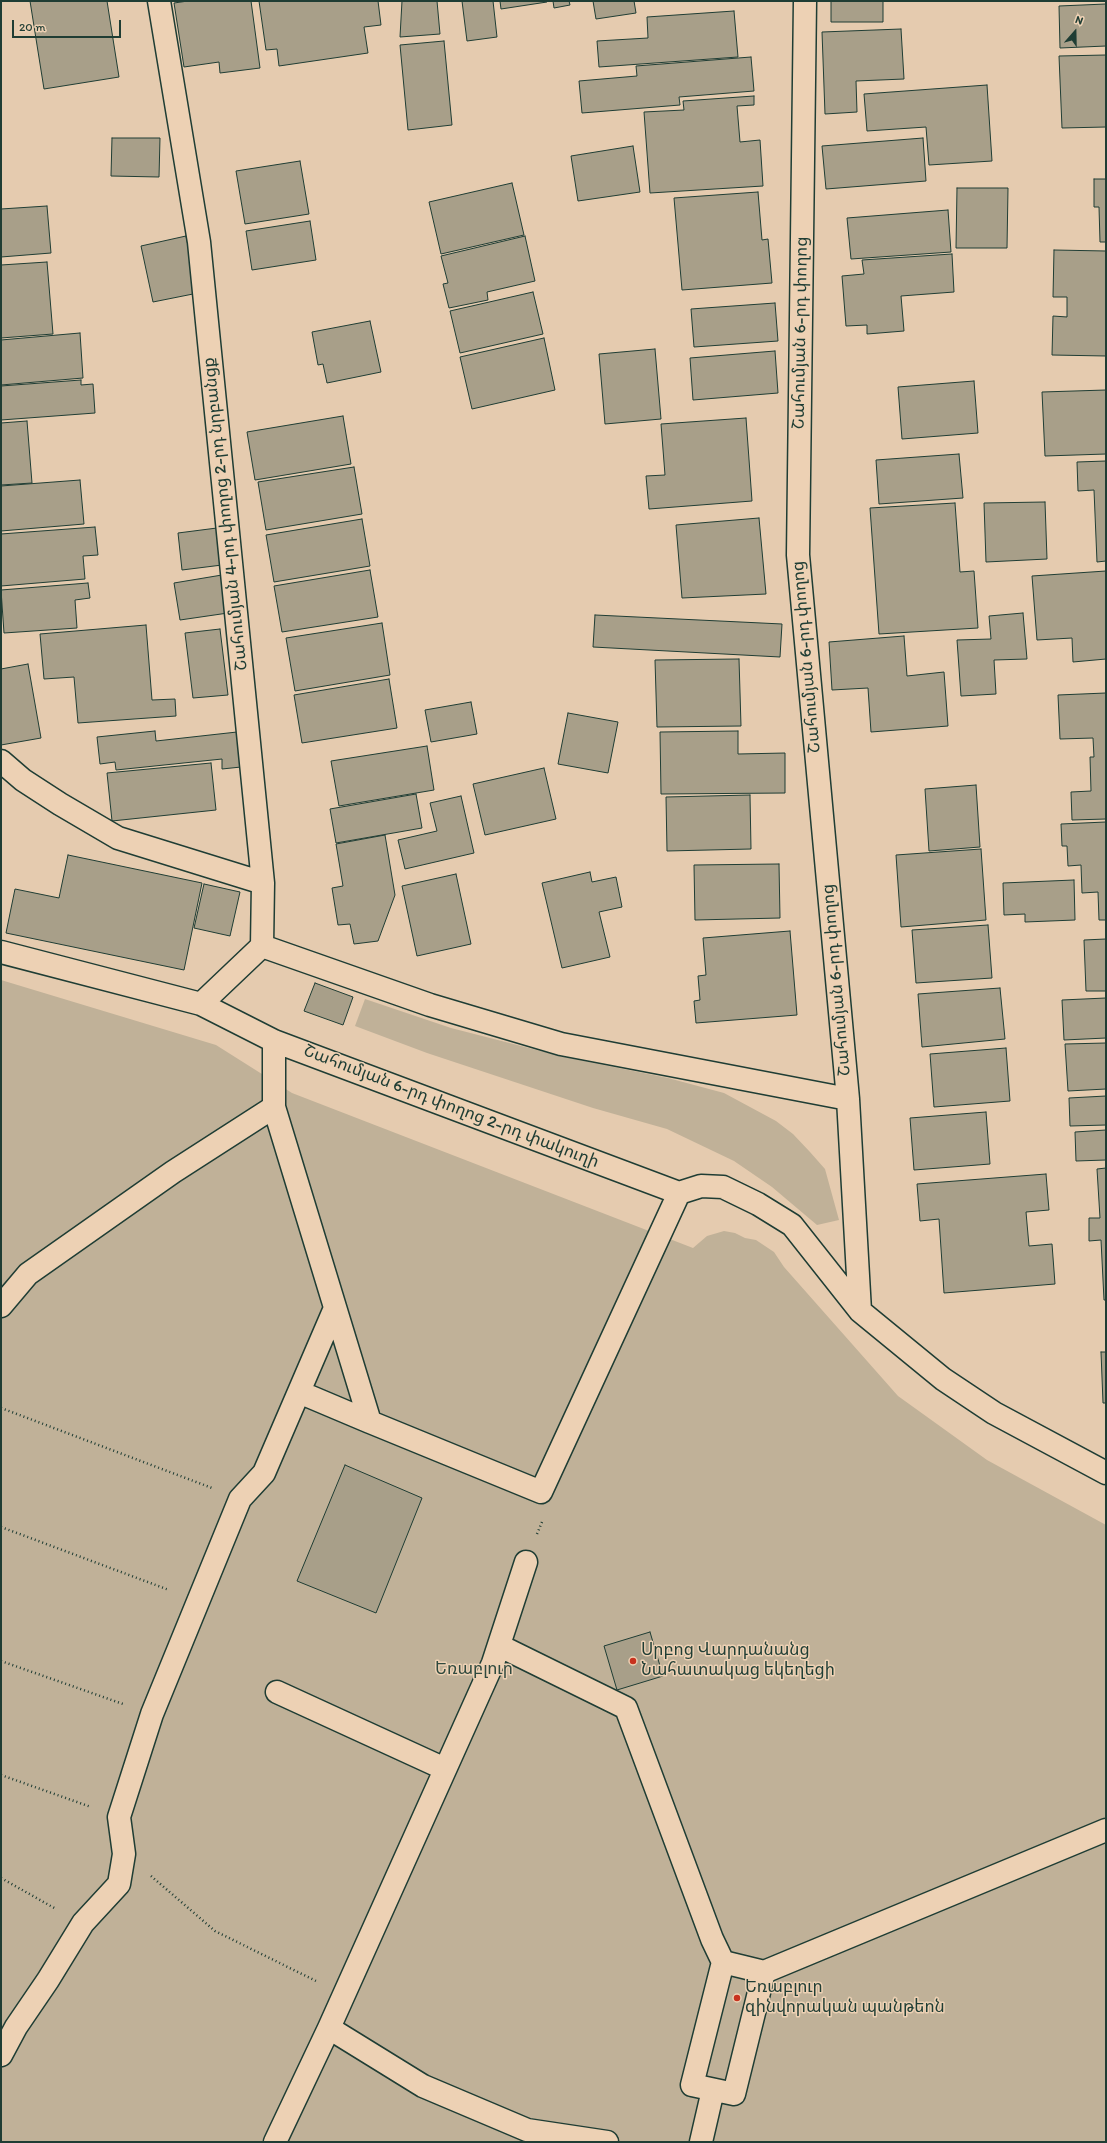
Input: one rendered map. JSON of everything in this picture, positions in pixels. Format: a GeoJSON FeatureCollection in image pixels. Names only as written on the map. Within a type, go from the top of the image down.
{"type":"FeatureCollection","features":[{"type":"Feature","properties":{"kind":"street","name":"Շահումյան 4-րդ փողոց 2-րդ նրբանցք"},"geometry":{"type":"LineString","coordinates":[[158,1],[199,242],[263,883],[262,946]]}},
{"type":"Feature","properties":{"kind":"street","name":"Շահումյան 6-րդ փողոց"},"geometry":{"type":"LineString","coordinates":[[805,1],[798,555],[848,1099],[860,1311]]}},
{"type":"Feature","properties":{"kind":"street"},"geometry":{"type":"LineString","coordinates":[[1,762],[23,780],[118,838],[263,883]]}},
{"type":"Feature","properties":{"kind":"street"},"geometry":{"type":"LineString","coordinates":[[1,773],[23,780]]}},
{"type":"Feature","properties":{"kind":"street"},"geometry":{"type":"LineString","coordinates":[[201,1004],[262,946],[430,1005],[561,1044],[848,1099]]}},
{"type":"Feature","properties":{"kind":"street","name":"Շահումյան 6-րդ փողոց 2-րդ փակուղի"},"geometry":{"type":"LineString","coordinates":[[1,952],[201,1004],[274,1041],[679,1193]]}},
{"type":"Feature","properties":{"kind":"street"},"geometry":{"type":"LineString","coordinates":[[274,1041],[274,1108],[370,1422]]}},
{"type":"Feature","properties":{"kind":"street"},"geometry":{"type":"LineString","coordinates":[[1,1306],[28,1274],[173,1172],[274,1108]]}},
{"type":"Feature","properties":{"kind":"street"},"geometry":{"type":"LineString","coordinates":[[299,1392],[541,1492],[679,1193],[701,1186],[722,1187],[758,1204],[792,1225],[860,1311],[943,1379],[994,1413],[1106,1473]]}},
{"type":"Feature","properties":{"kind":"street"},"geometry":{"type":"LineString","coordinates":[[1,2056],[16,2027],[48,1980],[83,1923],[119,1884],[124,1854],[118,1817],[152,1714],[240,1499],[264,1473],[335,1308]]}},
{"type":"Feature","properties":{"kind":"street"},"geometry":{"type":"LineString","coordinates":[[276,2142],[329,2028],[500,1646],[526,1562]]}},
{"type":"Feature","properties":{"kind":"street"},"geometry":{"type":"LineString","coordinates":[[500,1646],[626,1708],[712,1939],[723,1962],[692,2085],[734,2094],[764,1972]]}},
{"type":"Feature","properties":{"kind":"street"},"geometry":{"type":"LineString","coordinates":[[278,1692],[445,1769]]}},
{"type":"Feature","properties":{"kind":"street"},"geometry":{"type":"LineString","coordinates":[[723,1962],[764,1972],[1106,1830]]}},
{"type":"Feature","properties":{"kind":"street"},"geometry":{"type":"LineString","coordinates":[[329,2028],[423,2086],[525,2136],[607,2142]]}},
{"type":"Feature","properties":{"kind":"street"},"geometry":{"type":"LineString","coordinates":[[701,2142],[713,2090]]}},
{"type":"Feature","properties":{"kind":"path"},"geometry":{"type":"LineString","coordinates":[[1,1408],[240,1499]]}},
{"type":"Feature","properties":{"kind":"path"},"geometry":{"type":"LineString","coordinates":[[1,1527],[199,1601]]}},
{"type":"Feature","properties":{"kind":"path"},"geometry":{"type":"LineString","coordinates":[[1,1661],[152,1714]]}},
{"type":"Feature","properties":{"kind":"path"},"geometry":{"type":"LineString","coordinates":[[1,1775],[118,1817]]}},
{"type":"Feature","properties":{"kind":"path"},"geometry":{"type":"LineString","coordinates":[[124,1854],[215,1931],[344,1994]]}},
{"type":"Feature","properties":{"kind":"path"},"geometry":{"type":"LineString","coordinates":[[1,1878],[83,1923]]}},
{"type":"Feature","properties":{"kind":"green space","name":"Եռաբլուր"},"geometry":{"type":"Polygon","coordinates":[[[1,980],[216,1045],[292,1093],[693,1248],[707,1236],[724,1231],[756,1240],[774,1252],[784,1267],[898,1396],[987,1460],[1106,1525],[1106,2142],[1,2142],[1,980]]]}},
{"type":"Feature","properties":{"kind":"green space"},"geometry":{"type":"Polygon","coordinates":[[[365,999],[451,1028],[564,1057],[668,1078],[724,1093],[776,1121],[793,1134],[810,1152],[825,1169],[839,1220],[817,1225],[772,1187],[734,1161],[667,1129],[593,1108],[427,1053],[355,1026],[365,999]]]}},
{"type":"Feature","properties":{"kind":"building"},"geometry":{"type":"Polygon","coordinates":[[[30,1],[107,1],[119,77],[44,89],[30,1]]]}},
{"type":"Feature","properties":{"kind":"building"},"geometry":{"type":"Polygon","coordinates":[[[188,1],[251,1],[260,68],[220,73],[219,62],[184,67],[174,3],[188,1]]]}},
{"type":"Feature","properties":{"kind":"building"},"geometry":{"type":"Polygon","coordinates":[[[259,1],[378,1],[381,25],[364,27],[368,53],[279,66],[277,49],[266,50],[259,1]]]}},
{"type":"Feature","properties":{"kind":"building"},"geometry":{"type":"Polygon","coordinates":[[[402,1],[437,1],[440,34],[400,37],[402,1]]]}},
{"type":"Feature","properties":{"kind":"building"},"geometry":{"type":"Polygon","coordinates":[[[462,1],[493,1],[497,37],[467,41],[462,1]]]}},
{"type":"Feature","properties":{"kind":"building"},"geometry":{"type":"Polygon","coordinates":[[[500,1],[547,1],[547,2],[501,9],[500,1]]]}},
{"type":"Feature","properties":{"kind":"building"},"geometry":{"type":"Polygon","coordinates":[[[553,1],[569,1],[570,5],[554,8],[553,1]]]}},
{"type":"Feature","properties":{"kind":"building"},"geometry":{"type":"Polygon","coordinates":[[[593,1],[634,1],[636,13],[596,19],[593,1]]]}},
{"type":"Feature","properties":{"kind":"building"},"geometry":{"type":"Polygon","coordinates":[[[831,1],[883,1],[883,22],[831,22],[831,1]]]}},
{"type":"Feature","properties":{"kind":"building"},"geometry":{"type":"Polygon","coordinates":[[[1106,4],[1106,46],[1060,48],[1059,6],[1106,4]]]}},
{"type":"Feature","properties":{"kind":"building"},"geometry":{"type":"Polygon","coordinates":[[[734,11],[738,57],[599,67],[597,41],[648,38],[647,17],[734,11]]]}},
{"type":"Feature","properties":{"kind":"building"},"geometry":{"type":"Polygon","coordinates":[[[901,29],[904,79],[856,81],[857,112],[825,114],[822,32],[901,29]]]}},
{"type":"Feature","properties":{"kind":"building"},"geometry":{"type":"Polygon","coordinates":[[[444,41],[452,125],[408,130],[400,45],[444,41]]]}},
{"type":"Feature","properties":{"kind":"building"},"geometry":{"type":"Polygon","coordinates":[[[1106,55],[1106,127],[1062,128],[1059,56],[1106,55]]]}},
{"type":"Feature","properties":{"kind":"building"},"geometry":{"type":"Polygon","coordinates":[[[751,57],[754,91],[679,97],[680,105],[582,113],[579,81],[637,76],[636,66],[751,57]]]}},
{"type":"Feature","properties":{"kind":"building"},"geometry":{"type":"Polygon","coordinates":[[[987,85],[992,161],[929,165],[926,127],[867,131],[864,94],[987,85]]]}},
{"type":"Feature","properties":{"kind":"building"},"geometry":{"type":"Polygon","coordinates":[[[754,96],[754,105],[737,106],[740,142],[760,140],[763,186],[650,193],[644,112],[684,110],[683,101],[754,96]]]}},
{"type":"Feature","properties":{"kind":"building"},"geometry":{"type":"Polygon","coordinates":[[[112,138],[160,138],[159,177],[111,176],[112,138]]]}},
{"type":"Feature","properties":{"kind":"building"},"geometry":{"type":"Polygon","coordinates":[[[923,138],[926,181],[826,189],[822,146],[923,138]]]}},
{"type":"Feature","properties":{"kind":"building"},"geometry":{"type":"Polygon","coordinates":[[[633,146],[640,192],[578,201],[571,156],[633,146]]]}},
{"type":"Feature","properties":{"kind":"building"},"geometry":{"type":"Polygon","coordinates":[[[300,161],[309,214],[245,224],[236,171],[300,161]]]}},
{"type":"Feature","properties":{"kind":"building"},"geometry":{"type":"Polygon","coordinates":[[[1094,179],[1106,179],[1106,242],[1100,242],[1099,207],[1094,207],[1094,179]]]}},
{"type":"Feature","properties":{"kind":"building"},"geometry":{"type":"Polygon","coordinates":[[[512,183],[524,235],[441,254],[429,202],[512,183]]]}},
{"type":"Feature","properties":{"kind":"building"},"geometry":{"type":"Polygon","coordinates":[[[957,188],[1008,188],[1007,248],[956,248],[957,188]]]}},
{"type":"Feature","properties":{"kind":"building"},"geometry":{"type":"Polygon","coordinates":[[[758,192],[762,240],[768,239],[772,283],[682,290],[674,198],[758,192]]]}},
{"type":"Feature","properties":{"kind":"building"},"geometry":{"type":"Polygon","coordinates":[[[47,206],[51,253],[1,257],[1,209],[47,206]]]}},
{"type":"Feature","properties":{"kind":"building"},"geometry":{"type":"Polygon","coordinates":[[[948,210],[951,252],[851,259],[847,218],[948,210]]]}},
{"type":"Feature","properties":{"kind":"building"},"geometry":{"type":"Polygon","coordinates":[[[310,221],[316,260],[252,270],[246,231],[310,221]]]}},
{"type":"Feature","properties":{"kind":"building"},"geometry":{"type":"Polygon","coordinates":[[[186,236],[198,293],[153,302],[141,246],[186,236]]]}},
{"type":"Feature","properties":{"kind":"building"},"geometry":{"type":"Polygon","coordinates":[[[525,236],[535,281],[487,292],[488,300],[449,308],[443,284],[448,283],[441,256],[525,236]]]}},
{"type":"Feature","properties":{"kind":"building"},"geometry":{"type":"Polygon","coordinates":[[[1054,250],[1106,251],[1106,356],[1052,355],[1053,316],[1067,317],[1067,297],[1053,297],[1054,250]]]}},
{"type":"Feature","properties":{"kind":"building"},"geometry":{"type":"Polygon","coordinates":[[[952,254],[954,292],[901,296],[904,331],[867,334],[867,325],[846,326],[842,276],[864,274],[862,260],[952,254]]]}},
{"type":"Feature","properties":{"kind":"building"},"geometry":{"type":"Polygon","coordinates":[[[47,262],[53,334],[1,338],[1,265],[47,262]]]}},
{"type":"Feature","properties":{"kind":"building"},"geometry":{"type":"Polygon","coordinates":[[[533,292],[543,334],[460,353],[450,311],[533,292]]]}},
{"type":"Feature","properties":{"kind":"building"},"geometry":{"type":"Polygon","coordinates":[[[775,303],[778,341],[694,347],[691,309],[775,303]]]}},
{"type":"Feature","properties":{"kind":"building"},"geometry":{"type":"Polygon","coordinates":[[[370,321],[381,372],[327,383],[323,364],[318,365],[312,332],[370,321]]]}},
{"type":"Feature","properties":{"kind":"building"},"geometry":{"type":"Polygon","coordinates":[[[80,333],[83,378],[1,385],[1,340],[80,333]]]}},
{"type":"Feature","properties":{"kind":"building"},"geometry":{"type":"Polygon","coordinates":[[[544,338],[555,390],[472,409],[460,357],[544,338]]]}},
{"type":"Feature","properties":{"kind":"building"},"geometry":{"type":"Polygon","coordinates":[[[655,349],[661,419],[605,424],[599,354],[655,349]]]}},
{"type":"Feature","properties":{"kind":"building"},"geometry":{"type":"Polygon","coordinates":[[[775,351],[778,393],[693,400],[690,358],[775,351]]]}},
{"type":"Feature","properties":{"kind":"building"},"geometry":{"type":"Polygon","coordinates":[[[81,380],[81,385],[93,384],[95,413],[1,420],[1,386],[81,380]]]}},
{"type":"Feature","properties":{"kind":"building"},"geometry":{"type":"Polygon","coordinates":[[[974,381],[978,433],[902,439],[898,387],[974,381]]]}},
{"type":"Feature","properties":{"kind":"building"},"geometry":{"type":"Polygon","coordinates":[[[1106,390],[1106,454],[1045,456],[1042,392],[1106,390]]]}},
{"type":"Feature","properties":{"kind":"building"},"geometry":{"type":"Polygon","coordinates":[[[343,416],[351,464],[255,480],[247,432],[343,416]]]}},
{"type":"Feature","properties":{"kind":"building"},"geometry":{"type":"Polygon","coordinates":[[[746,418],[752,501],[649,509],[646,476],[665,475],[661,424],[746,418]]]}},
{"type":"Feature","properties":{"kind":"building"},"geometry":{"type":"Polygon","coordinates":[[[27,421],[32,483],[1,485],[1,423],[27,421]]]}},
{"type":"Feature","properties":{"kind":"building"},"geometry":{"type":"Polygon","coordinates":[[[959,454],[963,498],[879,504],[876,460],[959,454]]]}},
{"type":"Feature","properties":{"kind":"building"},"geometry":{"type":"Polygon","coordinates":[[[1106,461],[1106,561],[1097,562],[1094,490],[1078,491],[1077,462],[1106,461]]]}},
{"type":"Feature","properties":{"kind":"building"},"geometry":{"type":"Polygon","coordinates":[[[354,467],[362,514],[266,530],[258,482],[354,467]]]}},
{"type":"Feature","properties":{"kind":"building"},"geometry":{"type":"Polygon","coordinates":[[[80,480],[84,524],[1,531],[1,486],[80,480]]]}},
{"type":"Feature","properties":{"kind":"building"},"geometry":{"type":"Polygon","coordinates":[[[1045,502],[1047,559],[986,562],[984,503],[1045,502]]]}},
{"type":"Feature","properties":{"kind":"building"},"geometry":{"type":"Polygon","coordinates":[[[955,503],[960,572],[974,571],[978,628],[879,634],[870,508],[955,503]]]}},
{"type":"Feature","properties":{"kind":"building"},"geometry":{"type":"Polygon","coordinates":[[[759,518],[766,594],[682,598],[676,525],[759,518]]]}},
{"type":"Feature","properties":{"kind":"building"},"geometry":{"type":"Polygon","coordinates":[[[362,519],[370,566],[274,582],[266,535],[362,519]]]}},
{"type":"Feature","properties":{"kind":"building"},"geometry":{"type":"Polygon","coordinates":[[[95,527],[98,555],[83,556],[85,579],[1,586],[1,534],[95,527]]]}},
{"type":"Feature","properties":{"kind":"building"},"geometry":{"type":"Polygon","coordinates":[[[217,528],[222,565],[182,570],[178,533],[217,528]]]}},
{"type":"Feature","properties":{"kind":"building"},"geometry":{"type":"Polygon","coordinates":[[[370,570],[378,617],[282,632],[274,586],[370,570]]]}},
{"type":"Feature","properties":{"kind":"building"},"geometry":{"type":"Polygon","coordinates":[[[1106,571],[1106,659],[1073,662],[1072,638],[1037,640],[1032,576],[1106,571]]]}},
{"type":"Feature","properties":{"kind":"building"},"geometry":{"type":"Polygon","coordinates":[[[222,575],[228,613],[180,620],[174,583],[222,575]]]}},
{"type":"Feature","properties":{"kind":"building"},"geometry":{"type":"Polygon","coordinates":[[[88,583],[90,598],[75,600],[77,628],[4,633],[1,590],[88,583]]]}},
{"type":"Feature","properties":{"kind":"building"},"geometry":{"type":"Polygon","coordinates":[[[1023,613],[1027,659],[994,660],[996,694],[961,696],[957,640],[991,639],[989,616],[1023,613]]]}},
{"type":"Feature","properties":{"kind":"building"},"geometry":{"type":"Polygon","coordinates":[[[595,615],[782,624],[780,657],[593,647],[595,615]]]}},
{"type":"Feature","properties":{"kind":"building"},"geometry":{"type":"Polygon","coordinates":[[[382,623],[390,675],[295,691],[286,638],[382,623]]]}},
{"type":"Feature","properties":{"kind":"building"},"geometry":{"type":"Polygon","coordinates":[[[146,625],[152,700],[175,699],[176,716],[78,723],[74,677],[44,679],[40,634],[146,625]]]}},
{"type":"Feature","properties":{"kind":"building"},"geometry":{"type":"Polygon","coordinates":[[[220,629],[228,695],[193,698],[185,633],[220,629]]]}},
{"type":"Feature","properties":{"kind":"building"},"geometry":{"type":"Polygon","coordinates":[[[904,636],[907,676],[944,672],[948,726],[871,732],[868,688],[832,690],[829,642],[904,636]]]}},
{"type":"Feature","properties":{"kind":"building"},"geometry":{"type":"Polygon","coordinates":[[[739,659],[741,726],[657,727],[655,660],[739,659]]]}},
{"type":"Feature","properties":{"kind":"building"},"geometry":{"type":"Polygon","coordinates":[[[28,664],[41,738],[1,745],[1,669],[28,664]]]}},
{"type":"Feature","properties":{"kind":"building"},"geometry":{"type":"Polygon","coordinates":[[[389,679],[397,728],[302,743],[294,695],[389,679]]]}},
{"type":"Feature","properties":{"kind":"building"},"geometry":{"type":"Polygon","coordinates":[[[1106,693],[1106,819],[1072,820],[1071,792],[1091,791],[1090,757],[1094,757],[1093,738],[1060,739],[1058,695],[1106,693]]]}},
{"type":"Feature","properties":{"kind":"building"},"geometry":{"type":"Polygon","coordinates":[[[471,702],[477,734],[431,742],[425,710],[471,702]]]}},
{"type":"Feature","properties":{"kind":"building"},"geometry":{"type":"Polygon","coordinates":[[[568,713],[618,722],[608,773],[558,764],[568,713]]]}},
{"type":"Feature","properties":{"kind":"building"},"geometry":{"type":"Polygon","coordinates":[[[155,731],[156,741],[237,732],[241,767],[222,769],[222,759],[116,770],[115,762],[100,764],[97,737],[155,731]]]}},
{"type":"Feature","properties":{"kind":"building"},"geometry":{"type":"Polygon","coordinates":[[[738,731],[738,754],[785,753],[785,793],[661,794],[660,732],[738,731]]]}},
{"type":"Feature","properties":{"kind":"building"},"geometry":{"type":"Polygon","coordinates":[[[427,746],[434,790],[339,806],[331,761],[427,746]]]}},
{"type":"Feature","properties":{"kind":"building"},"geometry":{"type":"Polygon","coordinates":[[[211,763],[216,810],[112,821],[107,773],[211,763]]]}},
{"type":"Feature","properties":{"kind":"building"},"geometry":{"type":"Polygon","coordinates":[[[544,768],[556,819],[485,835],[473,784],[544,768]]]}},
{"type":"Feature","properties":{"kind":"building"},"geometry":{"type":"Polygon","coordinates":[[[976,785],[980,847],[929,851],[925,789],[976,785]]]}},
{"type":"Feature","properties":{"kind":"building"},"geometry":{"type":"Polygon","coordinates":[[[416,794],[422,828],[336,843],[330,809],[416,794]]]}},
{"type":"Feature","properties":{"kind":"building"},"geometry":{"type":"Polygon","coordinates":[[[750,795],[751,849],[667,851],[666,797],[750,795]]]}},
{"type":"Feature","properties":{"kind":"building"},"geometry":{"type":"Polygon","coordinates":[[[461,796],[474,853],[405,869],[398,840],[437,831],[430,803],[461,796]]]}},
{"type":"Feature","properties":{"kind":"building"},"geometry":{"type":"Polygon","coordinates":[[[1106,822],[1106,920],[1099,920],[1098,892],[1082,893],[1081,865],[1068,866],[1067,846],[1062,846],[1061,824],[1106,822]]]}},
{"type":"Feature","properties":{"kind":"building"},"geometry":{"type":"Polygon","coordinates":[[[385,835],[395,895],[378,941],[354,944],[350,924],[338,925],[332,888],[343,886],[336,844],[385,835]]]}},
{"type":"Feature","properties":{"kind":"building"},"geometry":{"type":"Polygon","coordinates":[[[981,849],[986,920],[901,927],[896,855],[981,849]]]}},
{"type":"Feature","properties":{"kind":"building"},"geometry":{"type":"Polygon","coordinates":[[[68,855],[202,883],[184,970],[6,933],[15,889],[59,898],[68,855]]]}},
{"type":"Feature","properties":{"kind":"building"},"geometry":{"type":"Polygon","coordinates":[[[779,864],[780,918],[695,920],[694,865],[779,864]]]}},
{"type":"Feature","properties":{"kind":"building"},"geometry":{"type":"Polygon","coordinates":[[[590,872],[592,882],[616,877],[622,907],[599,912],[610,957],[562,968],[542,883],[590,872]]]}},
{"type":"Feature","properties":{"kind":"building"},"geometry":{"type":"Polygon","coordinates":[[[456,874],[471,944],[417,956],[402,886],[456,874]]]}},
{"type":"Feature","properties":{"kind":"building"},"geometry":{"type":"Polygon","coordinates":[[[1074,880],[1075,920],[1025,922],[1025,914],[1004,915],[1003,883],[1074,880]]]}},
{"type":"Feature","properties":{"kind":"building"},"geometry":{"type":"Polygon","coordinates":[[[204,884],[240,892],[230,936],[194,928],[204,884]]]}},
{"type":"Feature","properties":{"kind":"building"},"geometry":{"type":"Polygon","coordinates":[[[988,925],[992,978],[916,983],[912,930],[988,925]]]}},
{"type":"Feature","properties":{"kind":"building"},"geometry":{"type":"Polygon","coordinates":[[[790,931],[797,1015],[696,1023],[694,1001],[700,1000],[698,976],[706,975],[703,938],[790,931]]]}},
{"type":"Feature","properties":{"kind":"building"},"geometry":{"type":"Polygon","coordinates":[[[1106,939],[1106,991],[1086,991],[1084,940],[1106,939]]]}},
{"type":"Feature","properties":{"kind":"building"},"geometry":{"type":"Polygon","coordinates":[[[315,983],[353,997],[343,1025],[304,1011],[315,983]]]}},
{"type":"Feature","properties":{"kind":"building"},"geometry":{"type":"Polygon","coordinates":[[[1000,988],[1005,1039],[922,1047],[918,994],[1000,988]]]}},
{"type":"Feature","properties":{"kind":"building"},"geometry":{"type":"Polygon","coordinates":[[[1106,998],[1106,1038],[1064,1040],[1062,1000],[1106,998]]]}},
{"type":"Feature","properties":{"kind":"building"},"geometry":{"type":"Polygon","coordinates":[[[1106,1043],[1106,1089],[1068,1091],[1065,1044],[1106,1043]]]}},
{"type":"Feature","properties":{"kind":"building"},"geometry":{"type":"Polygon","coordinates":[[[1006,1048],[1010,1101],[934,1107],[930,1054],[1006,1048]]]}},
{"type":"Feature","properties":{"kind":"building"},"geometry":{"type":"Polygon","coordinates":[[[1106,1096],[1106,1125],[1070,1126],[1069,1098],[1106,1096]]]}},
{"type":"Feature","properties":{"kind":"building"},"geometry":{"type":"Polygon","coordinates":[[[986,1112],[990,1164],[914,1170],[910,1118],[986,1112]]]}},
{"type":"Feature","properties":{"kind":"building"},"geometry":{"type":"Polygon","coordinates":[[[1106,1130],[1106,1160],[1076,1161],[1075,1132],[1106,1130]]]}},
{"type":"Feature","properties":{"kind":"building"},"geometry":{"type":"Polygon","coordinates":[[[1106,1168],[1106,1300],[1104,1300],[1101,1240],[1089,1241],[1089,1218],[1100,1218],[1097,1169],[1106,1168]]]}},
{"type":"Feature","properties":{"kind":"building"},"geometry":{"type":"Polygon","coordinates":[[[1046,1174],[1049,1210],[1026,1212],[1029,1246],[1052,1244],[1055,1284],[944,1293],[939,1219],[920,1221],[917,1184],[1046,1174]]]}},
{"type":"Feature","properties":{"kind":"building"},"geometry":{"type":"Polygon","coordinates":[[[1101,1352],[1106,1352],[1106,1403],[1103,1403],[1101,1352]]]}},
{"type":"Feature","properties":{"kind":"building"},"geometry":{"type":"Polygon","coordinates":[[[345,1465],[422,1498],[376,1613],[297,1581],[345,1465]]]}},
{"type":"Feature","properties":{"kind":"building","name":"Սրբոց Վարդանանց Նահատակաց եկեղեցի"},"geometry":{"type":"Polygon","coordinates":[[[650,1632],[663,1676],[617,1690],[604,1646],[650,1632]]]}},
{"type":"Feature","properties":{"kind":"place","name":"Սրբոց Վարդանանց Նահատակաց եկեղեցի"},"geometry":{"type":"Point","coordinates":[633,1661]}},
{"type":"Feature","properties":{"kind":"place","name":"Եռաբլուր զինվորական պանթեոն"},"geometry":{"type":"Point","coordinates":[737,1998]}}]}
